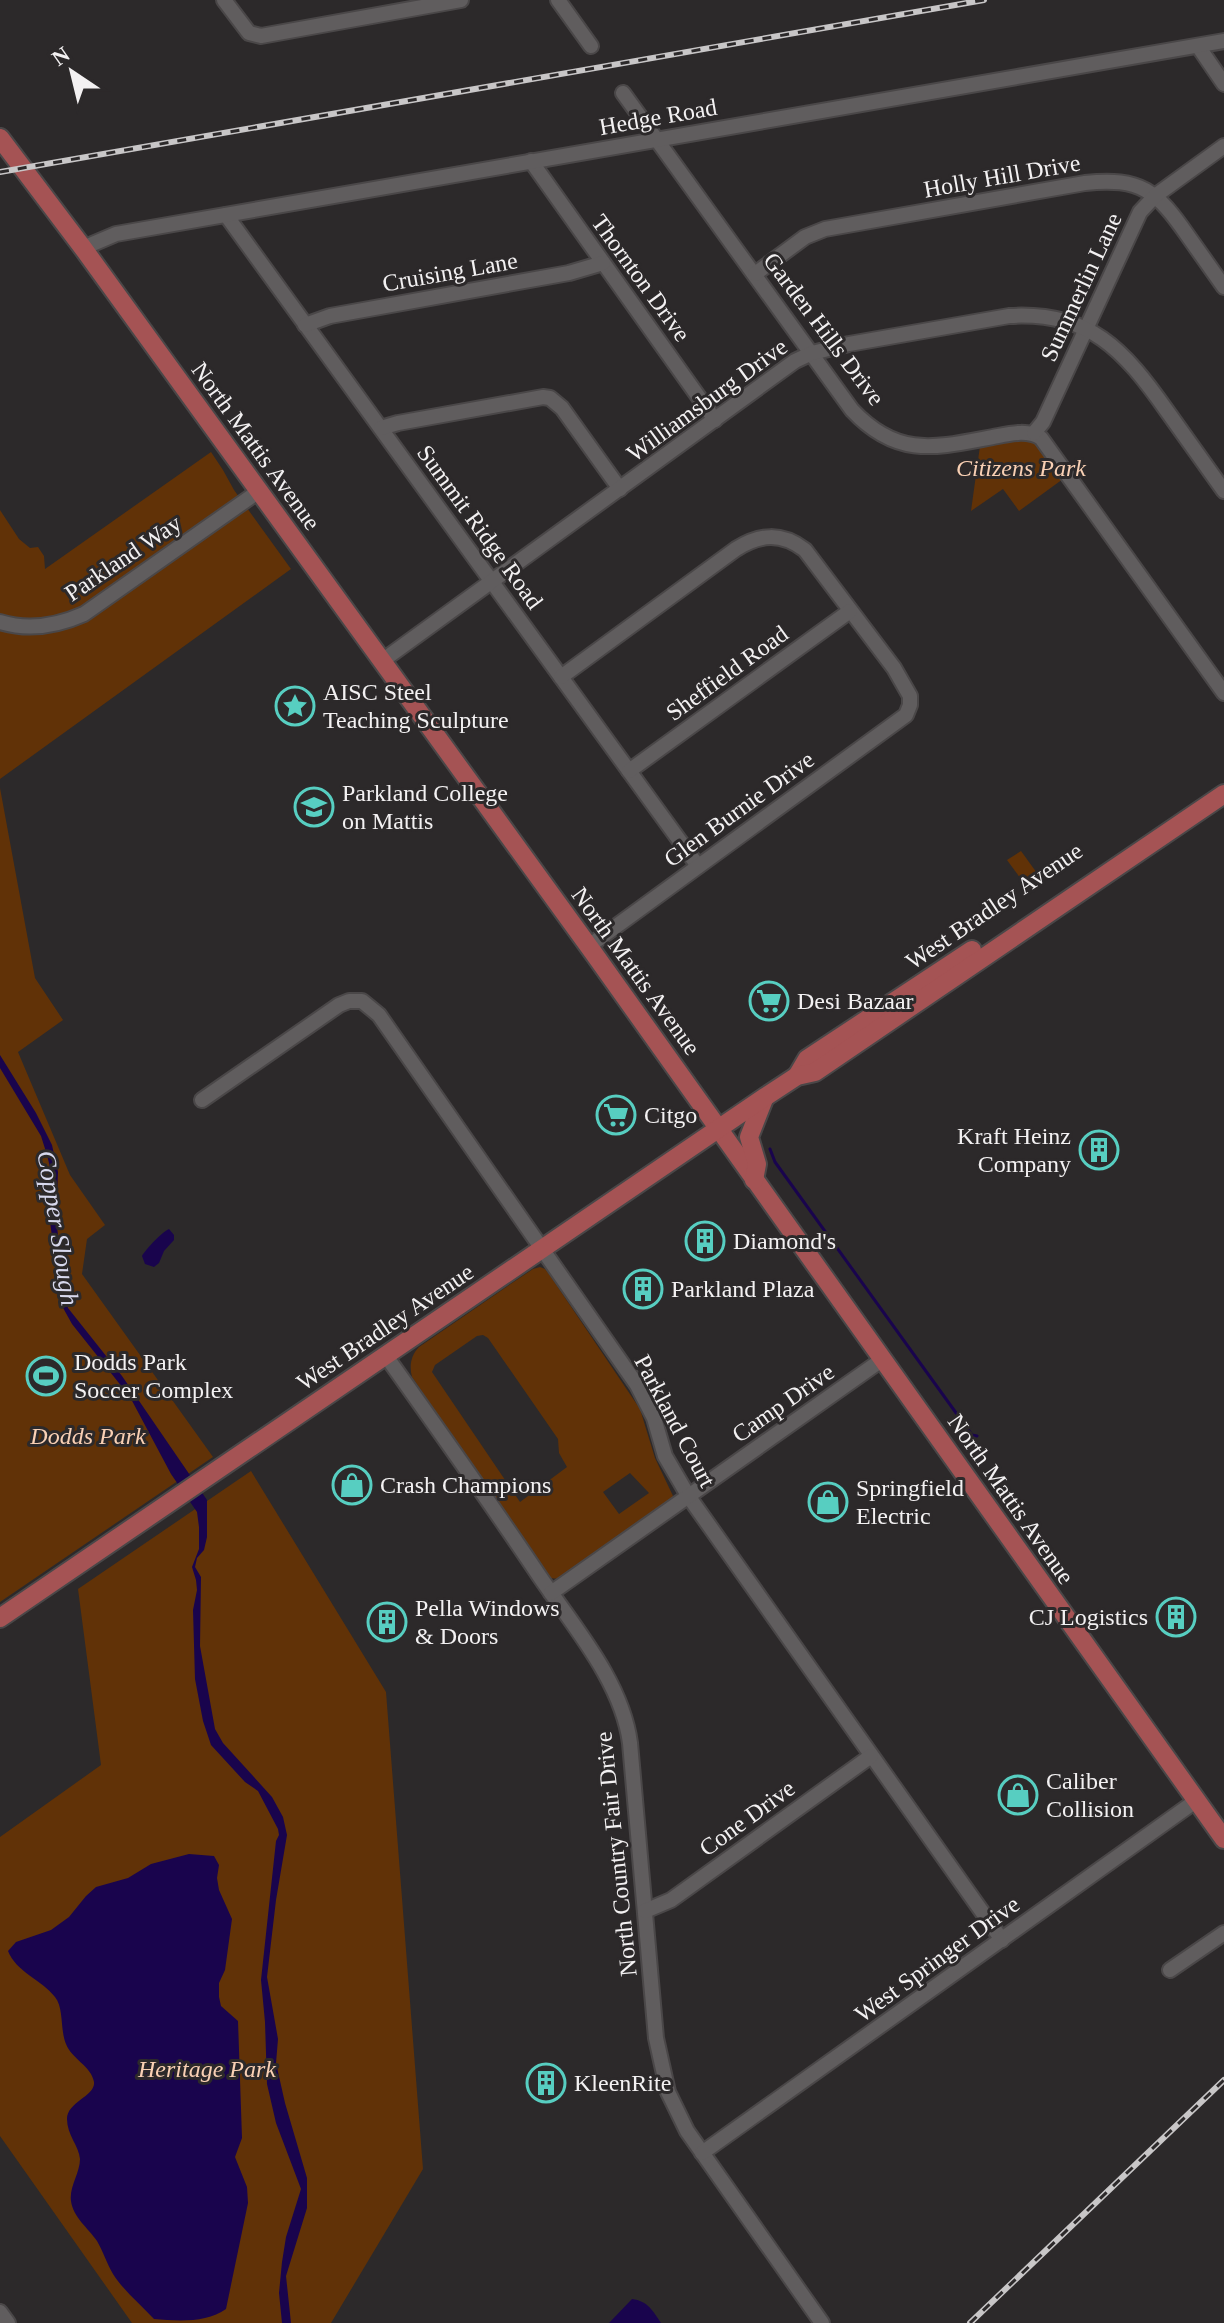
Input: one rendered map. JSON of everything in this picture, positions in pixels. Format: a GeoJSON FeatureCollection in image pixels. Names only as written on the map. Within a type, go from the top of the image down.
{"type":"FeatureCollection","features":[{"type":"Feature","properties":{"kind":"main road","name":"North Mattis Avenue"},"geometry":{"type":"LineString","coordinates":[[0,138],[589,946],[1224,1839]]}},
{"type":"Feature","properties":{"kind":"main road","name":"West Bradley Avenue"},"geometry":{"type":"LineString","coordinates":[[797,1076],[807,1059],[1224,780]]}},
{"type":"Feature","properties":{"kind":"main road","name":"West Bradley Avenue"},"geometry":{"type":"LineString","coordinates":[[0,1618],[765,1097],[797,1076],[815,1072],[1224,794]]}},
{"type":"Feature","properties":{"kind":"main road"},"geometry":{"type":"LineString","coordinates":[[754,1180],[757,1164],[749,1137],[765,1097]]}},
{"type":"Feature","properties":{"kind":"street"},"geometry":{"type":"LineString","coordinates":[[224,0],[249,33],[261,36],[461,0]]}},
{"type":"Feature","properties":{"kind":"street"},"geometry":{"type":"LineString","coordinates":[[558,0],[591,46]]}},
{"type":"Feature","properties":{"kind":"street","name":"Hedge Road"},"geometry":{"type":"LineString","coordinates":[[83,248],[116,234],[1224,41]]}},
{"type":"Feature","properties":{"kind":"street"},"geometry":{"type":"LineString","coordinates":[[1198,46],[1224,84]]}},
{"type":"Feature","properties":{"kind":"street","name":"Garden Hills Drive"},"geometry":{"type":"LineString","coordinates":[[623,93],[852,410],[876,432],[900,443],[927,447],[1010,433],[1034,433]]}},
{"type":"Feature","properties":{"kind":"street","name":"Summerlin Lane"},"geometry":{"type":"LineString","coordinates":[[1034,433],[1043,422],[1140,212],[1155,196],[1224,146]]}},
{"type":"Feature","properties":{"kind":"street","name":"Thornton Drive"},"geometry":{"type":"LineString","coordinates":[[531,161],[715,420]]}},
{"type":"Feature","properties":{"kind":"street","name":"Holly Hill Drive"},"geometry":{"type":"LineString","coordinates":[[755,274],[805,237],[825,229],[1104,181],[1132,184],[1155,196],[1170,210],[1224,287]]}},
{"type":"Feature","properties":{"kind":"street","name":"Summit Ridge Road"},"geometry":{"type":"LineString","coordinates":[[226,215],[698,866]]}},
{"type":"Feature","properties":{"kind":"street","name":"Cruising Lane"},"geometry":{"type":"LineString","coordinates":[[305,325],[330,316],[569,273],[603,263]]}},
{"type":"Feature","properties":{"kind":"street","name":"Williamsburg Drive"},"geometry":{"type":"LineString","coordinates":[[382,661],[795,361],[812,353],[865,341],[1009,316],[1052,318],[1087,329],[1115,348],[1135,367],[1224,491]]}},
{"type":"Feature","properties":{"kind":"street"},"geometry":{"type":"LineString","coordinates":[[381,428],[550,398],[562,408],[620,489]]}},
{"type":"Feature","properties":{"kind":"street"},"geometry":{"type":"LineString","coordinates":[[1034,433],[1041,438],[1224,693]]}},
{"type":"Feature","properties":{"kind":"street","name":"Parkland Way"},"geometry":{"type":"LineString","coordinates":[[0,622],[40,627],[84,614],[259,491]]}},
{"type":"Feature","properties":{"kind":"street"},"geometry":{"type":"LineString","coordinates":[[561,677],[736,549],[758,537],[787,539],[805,550],[850,611]]}},
{"type":"Feature","properties":{"kind":"street","name":"Glen Burnie Drive"},"geometry":{"type":"LineString","coordinates":[[589,946],[906,715],[910,696],[894,668],[850,611]]}},
{"type":"Feature","properties":{"kind":"street","name":"Sheffield Road"},"geometry":{"type":"LineString","coordinates":[[629,771],[850,611]]}},
{"type":"Feature","properties":{"kind":"street","name":"Parkland Court"},"geometry":{"type":"LineString","coordinates":[[202,1100],[339,1005],[362,1001],[379,1015],[637,1385],[654,1418],[665,1456],[689,1497],[1002,1940]]}},
{"type":"Feature","properties":{"kind":"street","name":"North Country Fair Drive"},"geometry":{"type":"LineString","coordinates":[[386,1356],[461,1460],[606,1675],[625,1719],[634,1779],[661,2066],[675,2108],[702,2153],[822,2323]]}},
{"type":"Feature","properties":{"kind":"street","name":"Camp Drive"},"geometry":{"type":"LineString","coordinates":[[551,1593],[883,1359]]}},
{"type":"Feature","properties":{"kind":"street","name":"Cone Drive"},"geometry":{"type":"LineString","coordinates":[[645,1911],[671,1900],[871,1756]]}},
{"type":"Feature","properties":{"kind":"street","name":"West Springer Drive"},"geometry":{"type":"LineString","coordinates":[[702,2153],[1197,1800]]}},
{"type":"Feature","properties":{"kind":"street"},"geometry":{"type":"LineString","coordinates":[[1170,1970],[1224,1933]]}},
{"type":"Feature","properties":{"kind":"street"},"geometry":{"type":"LineString","coordinates":[[0,2312],[8,2323]]}},
{"type":"Feature","properties":{"kind":"green space","name":"Citizens Park"},"geometry":{"type":"Polygon","coordinates":[[[1028,439],[1039,444],[1063,479],[1019,511],[1003,489],[971,511],[980,446],[1028,439]]]}},
{"type":"Feature","properties":{"kind":"green space"},"geometry":{"type":"Polygon","coordinates":[[[211,452],[234,490],[291,569],[0,779],[0,510],[19,539],[30,548],[38,547],[44,556],[45,569],[211,452]]]}},
{"type":"Feature","properties":{"kind":"green space","name":"Dodds Park"},"geometry":{"type":"Polygon","coordinates":[[[0,788],[35,978],[63,1020],[18,1052],[70,1175],[105,1225],[87,1239],[82,1274],[213,1457],[0,1602],[0,788]]]}},
{"type":"Feature","properties":{"kind":"green space"},"geometry":{"type":"Polygon","coordinates":[[[1021,851],[1042,880],[1029,890],[1007,860],[1021,851]]]}},
{"type":"Feature","properties":{"kind":"green space"},"geometry":{"type":"Polygon","coordinates":[[[540,1267],[549,1274],[640,1409],[655,1458],[673,1496],[669,1503],[560,1579],[549,1578],[412,1377],[411,1369],[412,1357],[419,1347],[540,1267]],[[483,1335],[435,1365],[432,1372],[520,1502],[567,1467],[559,1453],[558,1439],[483,1335]],[[630,1473],[603,1492],[619,1514],[649,1493],[630,1473]]]}},
{"type":"Feature","properties":{"kind":"green space","name":"Heritage Park"},"geometry":{"type":"Polygon","coordinates":[[[251,1471],[386,1692],[423,2169],[331,2323],[132,2323],[0,2136],[0,1837],[101,1765],[78,1589],[251,1471]]]}},
{"type":"Feature","properties":{"kind":"shaded area"},"geometry":{"type":"Polygon","coordinates":[[[0,1055],[52,1145],[58,1172],[56,1220],[68,1308],[122,1376],[207,1500],[207,1537],[195,1567],[201,1577],[200,1646],[215,1729],[223,1743],[272,1797],[283,1817],[287,1835],[267,1977],[278,2039],[276,2063],[307,2178],[307,2208],[286,2276],[291,2323],[282,2323],[279,2293],[286,2237],[301,2189],[276,2123],[267,2084],[261,1980],[278,1829],[258,1791],[245,1782],[211,1745],[195,1679],[193,1610],[197,1590],[192,1567],[199,1549],[197,1512],[171,1474],[130,1397],[72,1324],[62,1306],[50,1222],[52,1175],[41,1136],[0,1068],[0,1055]]]}},
{"type":"Feature","properties":{"kind":"shaded area"},"geometry":{"type":"Polygon","coordinates":[[[169,1229],[174,1240],[159,1263],[154,1267],[145,1264],[144,1253],[169,1229]]]}},
{"type":"Feature","properties":{"kind":"shaded area"},"geometry":{"type":"Polygon","coordinates":[[[189,1854],[214,1856],[219,1865],[219,1890],[232,1919],[219,1997],[221,2006],[238,2021],[242,2138],[235,2157],[247,2187],[248,2203],[226,2309],[201,2319],[154,2319],[113,2274],[97,2241],[72,2207],[71,2196],[80,2159],[69,2130],[68,2113],[91,2091],[94,2082],[66,2044],[60,2007],[55,1997],[17,1965],[8,1951],[16,1942],[51,1930],[69,1917],[96,1887],[128,1878],[151,1864],[189,1854]]]}},
{"type":"Feature","properties":{"kind":"shaded area"},"geometry":{"type":"Polygon","coordinates":[[[632,2299],[646,2304],[661,2323],[609,2323],[632,2299]]]}},
{"type":"Feature","properties":{"kind":"waterway"},"geometry":{"type":"LineString","coordinates":[[770,1149],[775,1162],[972,1435],[977,1436]]}},
{"type":"Feature","properties":{"kind":"railway"},"geometry":{"type":"LineString","coordinates":[[0,172],[984,0]]}},
{"type":"Feature","properties":{"kind":"railway"},"geometry":{"type":"LineString","coordinates":[[970,2323],[1224,2080]]}},
{"type":"Feature","properties":{"kind":"place","name":"AISC Steel Teaching Sculpture"},"geometry":{"type":"Point","coordinates":[295,706]}},
{"type":"Feature","properties":{"kind":"place","name":"Parkland College on Mattis"},"geometry":{"type":"Point","coordinates":[314,807]}},
{"type":"Feature","properties":{"kind":"place","name":"Desi Bazaar"},"geometry":{"type":"Point","coordinates":[769,1001]}},
{"type":"Feature","properties":{"kind":"place","name":"Citgo"},"geometry":{"type":"Point","coordinates":[616,1115]}},
{"type":"Feature","properties":{"kind":"place","name":"Kraft Heinz Company"},"geometry":{"type":"Point","coordinates":[1099,1150]}},
{"type":"Feature","properties":{"kind":"place","name":"Diamond's"},"geometry":{"type":"Point","coordinates":[705,1241]}},
{"type":"Feature","properties":{"kind":"place","name":"Parkland Plaza"},"geometry":{"type":"Point","coordinates":[643,1289]}},
{"type":"Feature","properties":{"kind":"place","name":"Dodds Park Soccer Complex"},"geometry":{"type":"Point","coordinates":[46,1376]}},
{"type":"Feature","properties":{"kind":"place","name":"Crash Champions"},"geometry":{"type":"Point","coordinates":[352,1485]}},
{"type":"Feature","properties":{"kind":"place","name":"Springfield Electric"},"geometry":{"type":"Point","coordinates":[828,1502]}},
{"type":"Feature","properties":{"kind":"place","name":"CJ Logistics"},"geometry":{"type":"Point","coordinates":[1176,1617]}},
{"type":"Feature","properties":{"kind":"place","name":"Pella Windows & Doors"},"geometry":{"type":"Point","coordinates":[387,1622]}},
{"type":"Feature","properties":{"kind":"place","name":"Caliber Collision"},"geometry":{"type":"Point","coordinates":[1018,1795]}},
{"type":"Feature","properties":{"kind":"place","name":"KleenRite"},"geometry":{"type":"Point","coordinates":[546,2083]}},
{"type":"Feature","properties":{"kind":"water label","name":"Copper Slough"},"geometry":{"type":"Point","coordinates":[58,1228]}}]}
